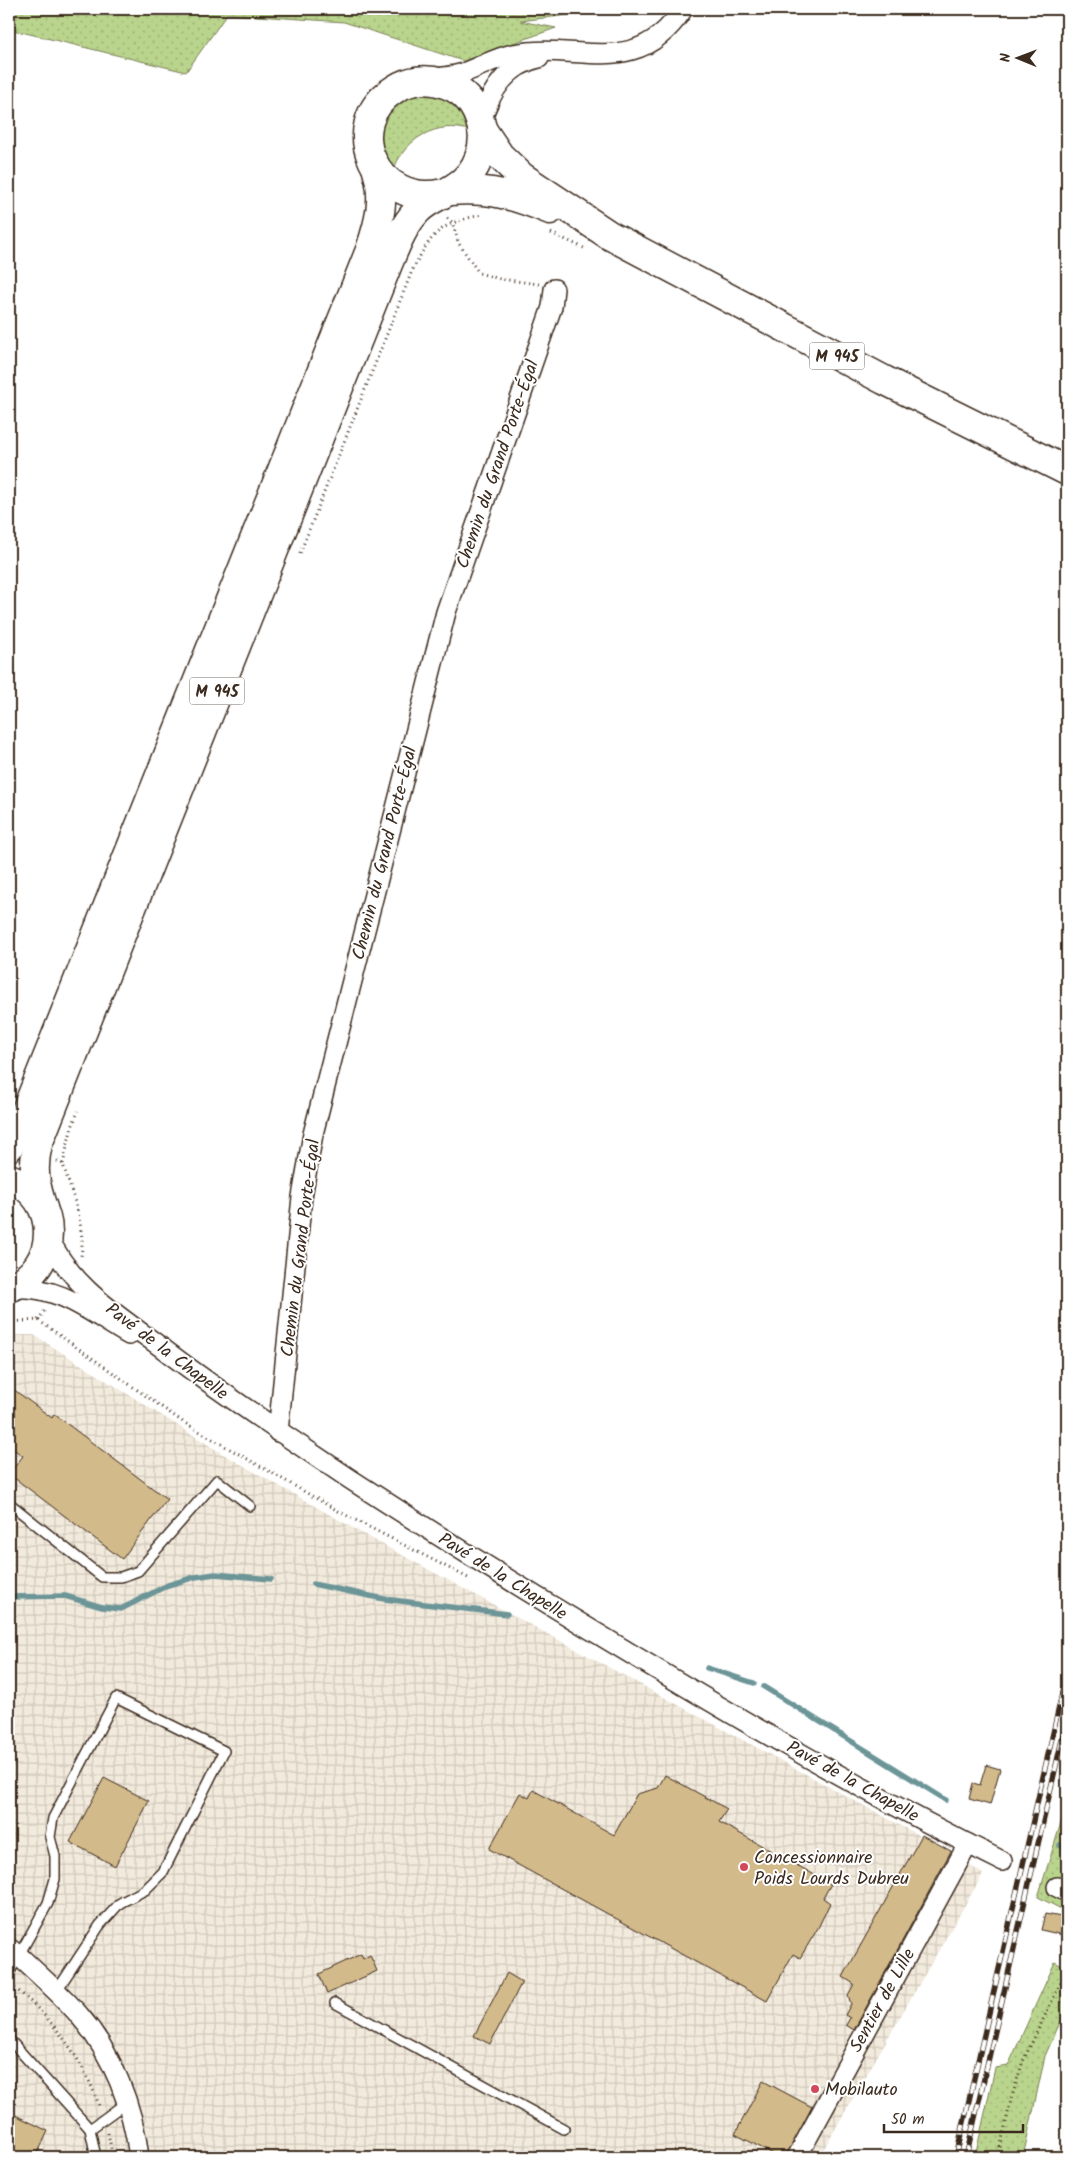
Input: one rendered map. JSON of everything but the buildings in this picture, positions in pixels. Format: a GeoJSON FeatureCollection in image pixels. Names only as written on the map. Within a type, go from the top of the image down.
{"type":"FeatureCollection","features":[{"type":"Feature","properties":{"kind":"main road"},"geometry":{"type":"LineString","coordinates":[[426,80],[442,83],[457,90],[470,101],[482,126],[482,151],[476,165],[462,183],[440,195],[428,196],[406,193],[387,182],[370,156],[368,139],[370,122],[376,107],[387,94],[401,85],[426,80]]}},
{"type":"Feature","properties":{"kind":"main road","name":"M 945"},"geometry":{"type":"LineString","coordinates":[[482,126],[500,156],[600,243]]}},
{"type":"Feature","properties":{"kind":"main road","name":"M 945"},"geometry":{"type":"LineString","coordinates":[[9,1147],[24,1118],[370,250],[382,202],[378,170]]}},
{"type":"Feature","properties":{"kind":"main road","name":"M 945"},"geometry":{"type":"LineString","coordinates":[[43,1208],[36,1188],[33,1166],[46,1122],[388,264],[404,228],[419,209],[440,195],[476,189],[501,193],[557,212],[600,243],[876,376],[1067,472]]}},
{"type":"Feature","properties":{"kind":"main road","name":"Pavé de la Chapelle"},"geometry":{"type":"LineString","coordinates":[[9,1178],[26,1187],[43,1208],[47,1221],[48,1235],[44,1255],[37,1267],[28,1277],[9,1288]]}},
{"type":"Feature","properties":{"kind":"street"},"geometry":{"type":"LineString","coordinates":[[426,80],[463,73],[512,54],[538,52],[606,55],[636,49],[651,42],[665,31],[683,9]]}},
{"type":"Feature","properties":{"kind":"street"},"geometry":{"type":"LineString","coordinates":[[482,126],[490,97],[506,75],[524,62],[565,53]]}},
{"type":"Feature","properties":{"kind":"street","name":"Chemin du Grand Porte-Égal"},"geometry":{"type":"LineString","coordinates":[[278,1432],[302,1197],[313,1134],[446,612],[552,307],[554,289]]}},
{"type":"Feature","properties":{"kind":"street","name":"Pavé de la Chapelle"},"geometry":{"type":"LineString","coordinates":[[48,1235],[58,1257],[91,1293],[217,1390],[278,1432],[465,1554],[724,1711],[841,1776],[1002,1861]]}},
{"type":"Feature","properties":{"kind":"street"},"geometry":{"type":"LineString","coordinates":[[9,1288],[37,1288],[65,1297],[217,1390]]}},
{"type":"Feature","properties":{"kind":"street","name":"Sentier de Lille"},"geometry":{"type":"LineString","coordinates":[[797,2157],[968,1844]]}},
{"type":"Feature","properties":{"kind":"street"},"geometry":{"type":"LineString","coordinates":[[14,1952],[80,2016],[97,2040],[128,2101],[139,2157]]}},
{"type":"Feature","properties":{"kind":"lane"},"geometry":{"type":"LineString","coordinates":[[9,1503],[102,1577],[121,1577],[138,1571],[216,1480],[250,1506]]}},
{"type":"Feature","properties":{"kind":"lane"},"geometry":{"type":"LineString","coordinates":[[9,1973],[14,1952],[48,1902],[55,1878],[55,1856],[50,1837],[53,1818],[116,1698],[224,1751],[163,1872],[145,1890],[120,1903],[100,1925],[56,1992]]}},
{"type":"Feature","properties":{"kind":"lane"},"geometry":{"type":"LineString","coordinates":[[335,2004],[564,2129]]}},
{"type":"Feature","properties":{"kind":"lane"},"geometry":{"type":"LineString","coordinates":[[9,2039],[90,2129],[96,2157]]}},
{"type":"Feature","properties":{"kind":"lane"},"geometry":{"type":"LineString","coordinates":[[90,2129],[128,2101]]}},
{"type":"Feature","properties":{"kind":"path"},"geometry":{"type":"LineString","coordinates":[[440,195],[459,244],[479,273],[500,279],[537,283],[554,289]]}},
{"type":"Feature","properties":{"kind":"path"},"geometry":{"type":"LineString","coordinates":[[298,558],[412,271],[424,248],[438,230],[452,222],[482,215],[492,216]]}},
{"type":"Feature","properties":{"kind":"path"},"geometry":{"type":"LineString","coordinates":[[546,231],[600,243]]}},
{"type":"Feature","properties":{"kind":"path"},"geometry":{"type":"LineString","coordinates":[[63,1164],[71,1130],[81,1102]]}},
{"type":"Feature","properties":{"kind":"path"},"geometry":{"type":"LineString","coordinates":[[9,1322],[38,1320],[183,1422],[340,1512],[475,1582]]}},
{"type":"Feature","properties":{"kind":"path"},"geometry":{"type":"LineString","coordinates":[[998,2157],[1011,2100],[1023,2061],[1067,1970]]}},
{"type":"Feature","properties":{"kind":"path"},"geometry":{"type":"LineString","coordinates":[[9,1983],[52,2023],[78,2061],[97,2099],[113,2157]]}},
{"type":"Feature","properties":{"kind":"shaded area"},"geometry":{"type":"Polygon","coordinates":[[[9,1335],[34,1335],[223,1454],[378,1542],[953,1854],[983,1874],[819,2157],[9,2157],[9,1335]]]}},
{"type":"Feature","properties":{"kind":"green space"},"geometry":{"type":"Polygon","coordinates":[[[9,9],[617,9],[520,21],[556,28],[463,61],[344,22],[227,14],[186,72],[9,29],[9,9]]]}},
{"type":"Feature","properties":{"kind":"green space"},"geometry":{"type":"Polygon","coordinates":[[[429,93],[456,105],[471,131],[459,128],[446,128],[434,130],[423,135],[413,141],[405,150],[393,172],[380,145],[382,124],[392,107],[409,96],[429,93]]]}},
{"type":"Feature","properties":{"kind":"green space"},"geometry":{"type":"Polygon","coordinates":[[[1063,1816],[1067,1818],[1067,1912],[1038,1897],[1063,1816]]]}},
{"type":"Feature","properties":{"kind":"green space"},"geometry":{"type":"Polygon","coordinates":[[[1055,1962],[1067,1969],[1067,2007],[1045,2056],[1023,2157],[975,2157],[995,2068],[1008,2066],[1055,1962]]]}},
{"type":"Feature","properties":{"kind":"waterway"},"geometry":{"type":"LineString","coordinates":[[9,1597],[65,1596],[102,1607],[121,1609],[168,1585],[195,1577],[215,1574],[271,1579]]}},
{"type":"Feature","properties":{"kind":"waterway"},"geometry":{"type":"LineString","coordinates":[[313,1584],[384,1599],[507,1614]]}},
{"type":"Feature","properties":{"kind":"waterway"},"geometry":{"type":"LineString","coordinates":[[707,1668],[754,1683]]}},
{"type":"Feature","properties":{"kind":"waterway"},"geometry":{"type":"LineString","coordinates":[[764,1687],[946,1800]]}},
{"type":"Feature","properties":{"kind":"waterway"},"geometry":{"type":"LineString","coordinates":[[1060,1845],[1067,1849]]}},
{"type":"Feature","properties":{"kind":"railway"},"geometry":{"type":"LineString","coordinates":[[956,2157],[1067,1672]]}},
{"type":"Feature","properties":{"kind":"railway"},"geometry":{"type":"LineString","coordinates":[[966,2157],[1067,1718]]}},
{"type":"Feature","properties":{"kind":"place","name":"Concessionnaire Poids Lourds Dubreu"},"geometry":{"type":"Point","coordinates":[744,1867]}},
{"type":"Feature","properties":{"kind":"place","name":"Mobilauto"},"geometry":{"type":"Point","coordinates":[815,2089]}}]}
